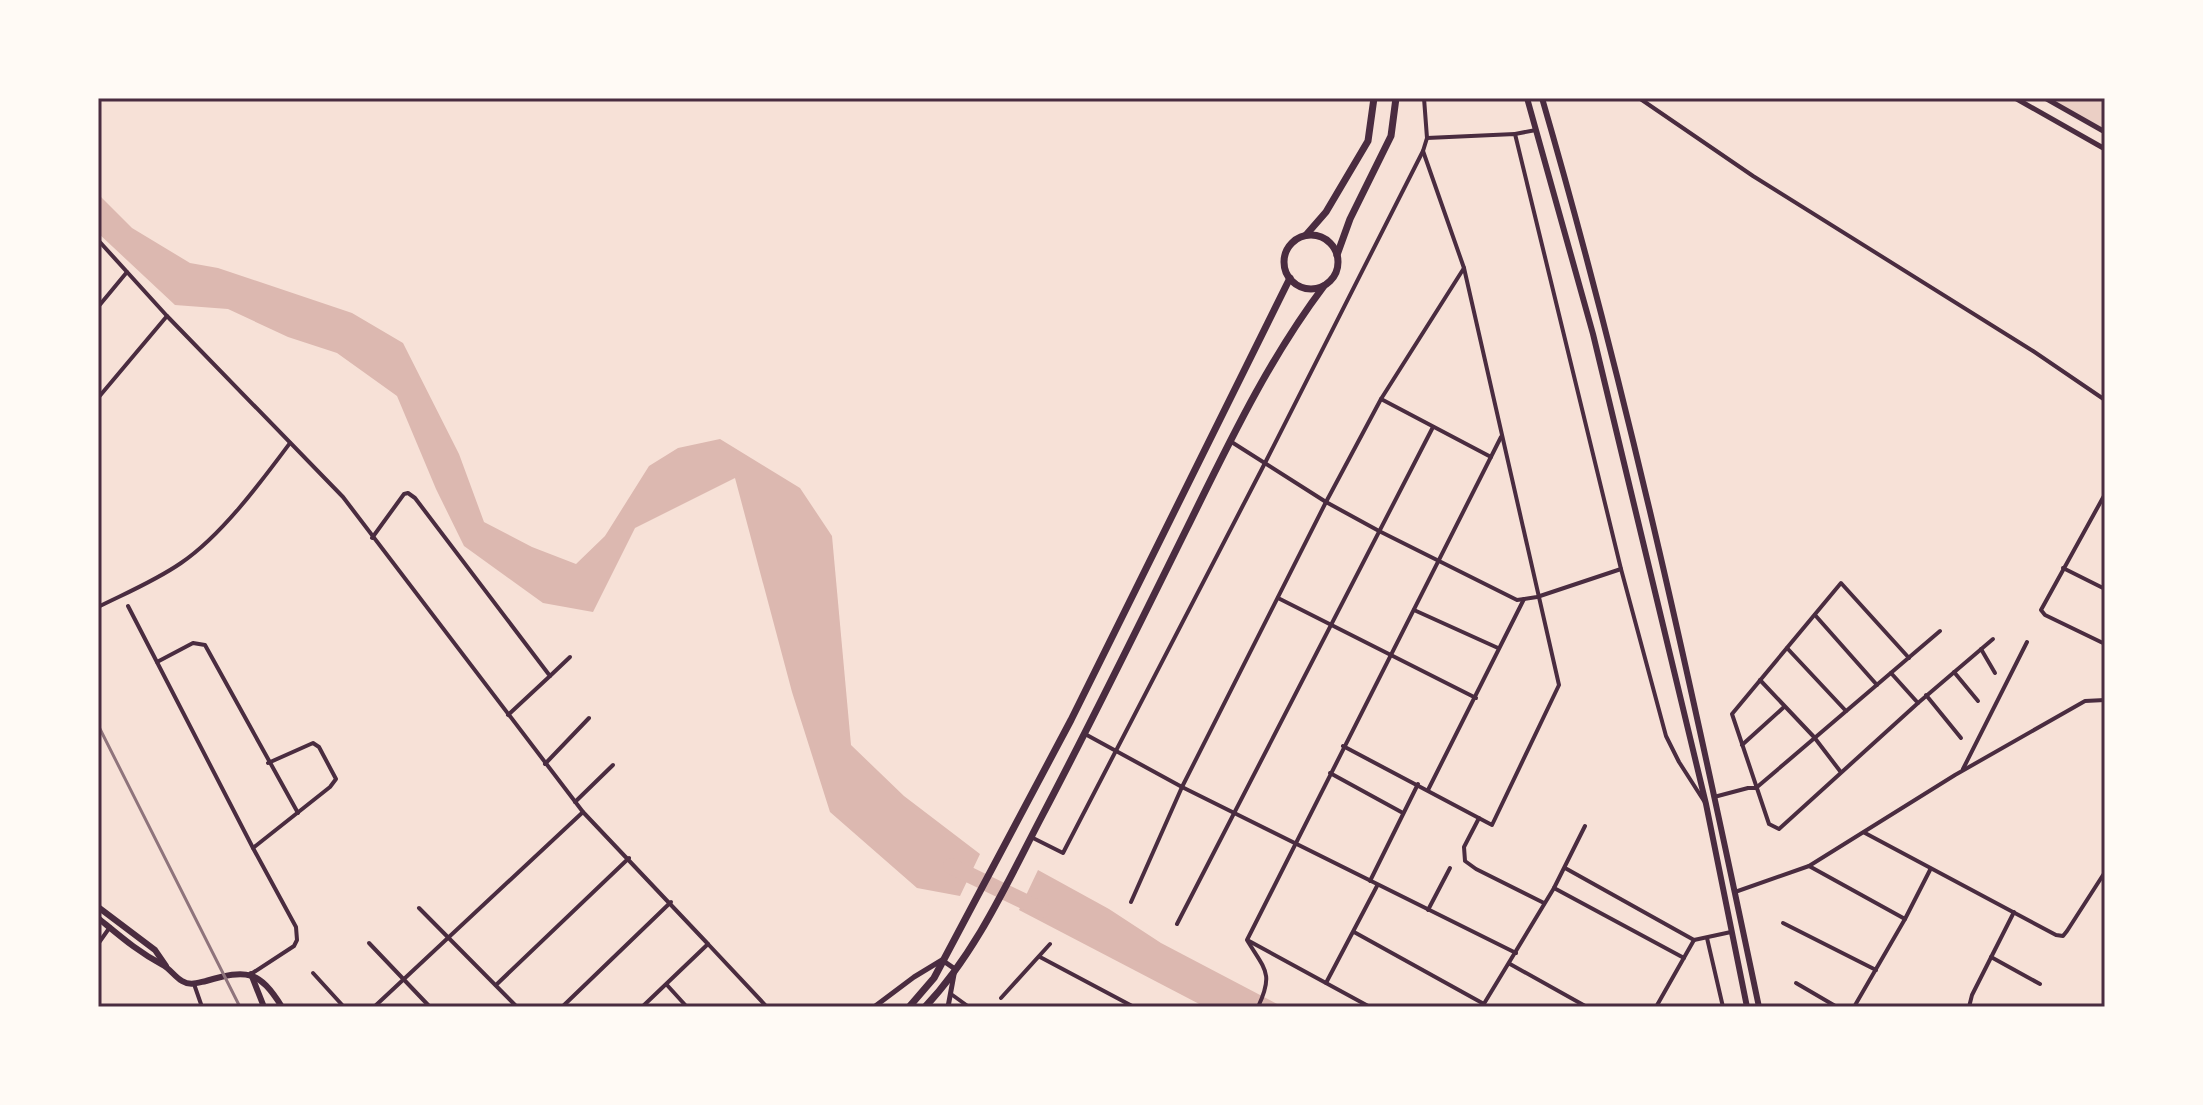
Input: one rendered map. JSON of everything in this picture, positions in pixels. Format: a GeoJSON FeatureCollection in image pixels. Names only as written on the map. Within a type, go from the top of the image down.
{"type":"FeatureCollection","features":[{"type":"Feature","properties":{"kind":"highway"},"geometry":{"type":"LineString","coordinates":[[1324,286],[1309,289],[1290,278],[1284,264],[1287,250],[1306,235],[1326,212],[1368,141],[1374,98]]}},
{"type":"Feature","properties":{"kind":"highway"},"geometry":{"type":"LineString","coordinates":[[925,1007],[955,969],[990,914],[1085,734],[1230,441],[1294,326],[1336,273],[1337,255],[1350,219],[1391,136],[1396,98]]}},
{"type":"Feature","properties":{"kind":"highway"},"geometry":{"type":"LineString","coordinates":[[1306,235],[1326,239],[1337,255]]}},
{"type":"Feature","properties":{"kind":"highway"},"geometry":{"type":"LineString","coordinates":[[909,1007],[934,978],[1071,720],[1290,278]]}},
{"type":"Feature","properties":{"kind":"main road"},"geometry":{"type":"LineString","coordinates":[[1527,98],[1593,334],[1705,802],[1747,1007]]}},
{"type":"Feature","properties":{"kind":"main road"},"geometry":{"type":"LineString","coordinates":[[1542,98],[1586,258],[1638,468],[1715,797],[1759,1007]]}},
{"type":"Feature","properties":{"kind":"main road"},"geometry":{"type":"LineString","coordinates":[[98,907],[155,950],[180,980],[194,984],[224,975],[251,974],[268,983],[282,1007]]}},
{"type":"Feature","properties":{"kind":"main road"},"geometry":{"type":"LineString","coordinates":[[98,918],[149,960],[166,966]]}},
{"type":"Feature","properties":{"kind":"main road"},"geometry":{"type":"LineString","coordinates":[[251,974],[264,1007]]}},
{"type":"Feature","properties":{"kind":"street"},"geometry":{"type":"LineString","coordinates":[[1030,837],[1063,853],[1423,151],[1427,138],[1424,98]]}},
{"type":"Feature","properties":{"kind":"street"},"geometry":{"type":"LineString","coordinates":[[1639,98],[1753,176],[2033,351],[2105,400]]}},
{"type":"Feature","properties":{"kind":"street"},"geometry":{"type":"LineString","coordinates":[[2015,98],[2105,149]]}},
{"type":"Feature","properties":{"kind":"street"},"geometry":{"type":"LineString","coordinates":[[2045,98],[2105,132]]}},
{"type":"Feature","properties":{"kind":"street"},"geometry":{"type":"LineString","coordinates":[[1427,138],[1515,134],[1536,130]]}},
{"type":"Feature","properties":{"kind":"street"},"geometry":{"type":"LineString","coordinates":[[1515,134],[1621,569],[1666,736],[1705,802],[1756,788],[1940,631]]}},
{"type":"Feature","properties":{"kind":"street"},"geometry":{"type":"LineString","coordinates":[[1343,746],[1492,825],[1559,685],[1464,268],[1423,151]]}},
{"type":"Feature","properties":{"kind":"street"},"geometry":{"type":"LineString","coordinates":[[98,240],[167,316],[343,497],[583,812],[767,1007]]}},
{"type":"Feature","properties":{"kind":"street"},"geometry":{"type":"LineString","coordinates":[[1131,902],[1182,787],[1326,502],[1381,399],[1464,268]]}},
{"type":"Feature","properties":{"kind":"street"},"geometry":{"type":"LineString","coordinates":[[98,307],[128,271]]}},
{"type":"Feature","properties":{"kind":"street"},"geometry":{"type":"LineString","coordinates":[[98,398],[167,316]]}},
{"type":"Feature","properties":{"kind":"street"},"geometry":{"type":"LineString","coordinates":[[1381,399],[1491,457]]}},
{"type":"Feature","properties":{"kind":"street"},"geometry":{"type":"LineString","coordinates":[[1177,924],[1433,427]]}},
{"type":"Feature","properties":{"kind":"street"},"geometry":{"type":"LineString","coordinates":[[1247,940],[1502,435]]}},
{"type":"Feature","properties":{"kind":"street"},"geometry":{"type":"LineString","coordinates":[[1230,441],[1266,461],[1326,502],[1517,600],[1537,597],[1621,569]]}},
{"type":"Feature","properties":{"kind":"street"},"geometry":{"type":"LineString","coordinates":[[98,607],[167,572],[193,554],[249,495],[290,443]]}},
{"type":"Feature","properties":{"kind":"street"},"geometry":{"type":"LineString","coordinates":[[372,538],[399,498],[411,494],[550,676]]}},
{"type":"Feature","properties":{"kind":"street"},"geometry":{"type":"LineString","coordinates":[[2105,494],[2041,610],[2045,615],[2105,644]]}},
{"type":"Feature","properties":{"kind":"street"},"geometry":{"type":"LineString","coordinates":[[2063,568],[2105,589]]}},
{"type":"Feature","properties":{"kind":"street"},"geometry":{"type":"LineString","coordinates":[[1909,658],[1841,583],[1732,714],[1769,824],[1779,829],[1926,695],[1993,639]]}},
{"type":"Feature","properties":{"kind":"street"},"geometry":{"type":"LineString","coordinates":[[1278,598],[1476,698]]}},
{"type":"Feature","properties":{"kind":"street"},"geometry":{"type":"LineString","coordinates":[[1428,790],[1524,599]]}},
{"type":"Feature","properties":{"kind":"street"},"geometry":{"type":"LineString","coordinates":[[128,606],[298,932],[294,946],[251,974]]}},
{"type":"Feature","properties":{"kind":"street"},"geometry":{"type":"LineString","coordinates":[[1414,610],[1498,648]]}},
{"type":"Feature","properties":{"kind":"street"},"geometry":{"type":"LineString","coordinates":[[1815,615],[1877,685]]}},
{"type":"Feature","properties":{"kind":"street"},"geometry":{"type":"LineString","coordinates":[[1962,772],[2027,642]]}},
{"type":"Feature","properties":{"kind":"street"},"geometry":{"type":"LineString","coordinates":[[157,662],[193,643],[205,645],[298,813]]}},
{"type":"Feature","properties":{"kind":"street"},"geometry":{"type":"LineString","coordinates":[[1787,648],[1846,711]]}},
{"type":"Feature","properties":{"kind":"street"},"geometry":{"type":"LineString","coordinates":[[1981,649],[1995,673]]}},
{"type":"Feature","properties":{"kind":"street"},"geometry":{"type":"LineString","coordinates":[[508,715],[570,657]]}},
{"type":"Feature","properties":{"kind":"street"},"geometry":{"type":"LineString","coordinates":[[1954,672],[1978,701]]}},
{"type":"Feature","properties":{"kind":"street"},"geometry":{"type":"LineString","coordinates":[[1891,673],[1918,703]]}},
{"type":"Feature","properties":{"kind":"street"},"geometry":{"type":"LineString","coordinates":[[1760,680],[1814,737],[1841,772]]}},
{"type":"Feature","properties":{"kind":"street"},"geometry":{"type":"LineString","coordinates":[[1926,695],[1961,738]]}},
{"type":"Feature","properties":{"kind":"street"},"geometry":{"type":"LineString","coordinates":[[1735,892],[1809,866],[2085,701],[2105,700]]}},
{"type":"Feature","properties":{"kind":"street"},"geometry":{"type":"LineString","coordinates":[[1742,745],[1784,707]]}},
{"type":"Feature","properties":{"kind":"street"},"geometry":{"type":"LineString","coordinates":[[545,764],[589,718]]}},
{"type":"Feature","properties":{"kind":"street"},"geometry":{"type":"LineString","coordinates":[[1085,734],[1233,813],[1516,953]]}},
{"type":"Feature","properties":{"kind":"street"},"geometry":{"type":"LineString","coordinates":[[253,848],[335,783],[335,776],[319,747],[311,744],[268,763]]}},
{"type":"Feature","properties":{"kind":"street"},"geometry":{"type":"LineString","coordinates":[[575,802],[613,765]]}},
{"type":"Feature","properties":{"kind":"street"},"geometry":{"type":"LineString","coordinates":[[1330,773],[1403,813]]}},
{"type":"Feature","properties":{"kind":"street"},"geometry":{"type":"LineString","coordinates":[[1370,881],[1418,784]]}},
{"type":"Feature","properties":{"kind":"street"},"geometry":{"type":"LineString","coordinates":[[374,1007],[583,812]]}},
{"type":"Feature","properties":{"kind":"street"},"geometry":{"type":"LineString","coordinates":[[1479,818],[1464,847],[1465,861],[1544,903]]}},
{"type":"Feature","properties":{"kind":"street"},"geometry":{"type":"LineString","coordinates":[[1354,932],[1483,1005],[1554,888],[1585,826]]}},
{"type":"Feature","properties":{"kind":"street"},"geometry":{"type":"LineString","coordinates":[[1865,833],[2056,935],[2063,936],[2103,881],[2105,872]]}},
{"type":"Feature","properties":{"kind":"street"},"geometry":{"type":"LineString","coordinates":[[496,985],[629,858]]}},
{"type":"Feature","properties":{"kind":"street"},"geometry":{"type":"LineString","coordinates":[[1809,866],[1905,919]]}},
{"type":"Feature","properties":{"kind":"street"},"geometry":{"type":"LineString","coordinates":[[1428,910],[1450,868]]}},
{"type":"Feature","properties":{"kind":"street"},"geometry":{"type":"LineString","coordinates":[[1565,868],[1694,940],[1731,932]]}},
{"type":"Feature","properties":{"kind":"street"},"geometry":{"type":"LineString","coordinates":[[1854,1007],[1930,870]]}},
{"type":"Feature","properties":{"kind":"street"},"geometry":{"type":"LineString","coordinates":[[1326,983],[1377,885]]}},
{"type":"Feature","properties":{"kind":"street"},"geometry":{"type":"LineString","coordinates":[[1554,888],[1684,958]]}},
{"type":"Feature","properties":{"kind":"street"},"geometry":{"type":"LineString","coordinates":[[562,1007],[671,902]]}},
{"type":"Feature","properties":{"kind":"street"},"geometry":{"type":"LineString","coordinates":[[419,908],[517,1007]]}},
{"type":"Feature","properties":{"kind":"street"},"geometry":{"type":"LineString","coordinates":[[1976,1007],[1969,1005],[2014,912]]}},
{"type":"Feature","properties":{"kind":"street"},"geometry":{"type":"LineString","coordinates":[[1783,923],[1876,970]]}},
{"type":"Feature","properties":{"kind":"street"},"geometry":{"type":"LineString","coordinates":[[98,944],[110,927]]}},
{"type":"Feature","properties":{"kind":"street"},"geometry":{"type":"LineString","coordinates":[[1707,938],[1723,1007]]}},
{"type":"Feature","properties":{"kind":"street"},"geometry":{"type":"LineString","coordinates":[[1247,940],[1370,1007]]}},
{"type":"Feature","properties":{"kind":"street"},"geometry":{"type":"LineString","coordinates":[[1247,940],[1267,973],[1266,990],[1258,1007]]}},
{"type":"Feature","properties":{"kind":"street"},"geometry":{"type":"LineString","coordinates":[[1656,1007],[1694,940]]}},
{"type":"Feature","properties":{"kind":"street"},"geometry":{"type":"LineString","coordinates":[[369,943],[430,1007]]}},
{"type":"Feature","properties":{"kind":"street"},"geometry":{"type":"LineString","coordinates":[[642,1007],[708,944]]}},
{"type":"Feature","properties":{"kind":"street"},"geometry":{"type":"LineString","coordinates":[[1001,998],[1050,944]]}},
{"type":"Feature","properties":{"kind":"street"},"geometry":{"type":"LineString","coordinates":[[1040,957],[1134,1007]]}},
{"type":"Feature","properties":{"kind":"street"},"geometry":{"type":"LineString","coordinates":[[1991,957],[2040,984]]}},
{"type":"Feature","properties":{"kind":"street"},"geometry":{"type":"LineString","coordinates":[[874,1007],[942,960],[955,969],[948,1007]]}},
{"type":"Feature","properties":{"kind":"street"},"geometry":{"type":"LineString","coordinates":[[1510,964],[1587,1007]]}},
{"type":"Feature","properties":{"kind":"street"},"geometry":{"type":"LineString","coordinates":[[313,973],[344,1007]]}},
{"type":"Feature","properties":{"kind":"street"},"geometry":{"type":"LineString","coordinates":[[1796,983],[1837,1007]]}},
{"type":"Feature","properties":{"kind":"street"},"geometry":{"type":"LineString","coordinates":[[194,984],[202,1007]]}},
{"type":"Feature","properties":{"kind":"street"},"geometry":{"type":"LineString","coordinates":[[666,985],[687,1007]]}},
{"type":"Feature","properties":{"kind":"street"},"geometry":{"type":"LineString","coordinates":[[951,994],[969,1007]]}},
{"type":"Feature","properties":{"kind":"shaded area"},"geometry":{"type":"Polygon","coordinates":[[[2044,98],[2105,98],[2105,132],[2044,98]]]}},
{"type":"Feature","properties":{"kind":"shaded area"},"geometry":{"type":"Polygon","coordinates":[[[98,194],[132,228],[190,263],[218,268],[352,313],[403,343],[459,454],[484,522],[532,547],[576,564],[605,536],[649,466],[678,448],[720,439],[800,488],[832,536],[851,745],[904,796],[980,854],[960,896],[917,888],[830,812],[792,692],[735,478],[635,528],[593,612],[543,603],[464,546],[397,396],[337,353],[288,337],[228,309],[175,305],[98,233],[98,194]]]}},
{"type":"Feature","properties":{"kind":"shaded area"},"geometry":{"type":"Polygon","coordinates":[[[1038,870],[1109,909],[1161,943],[1283,1007],[1205,1007],[1019,910],[1038,870]]]}},
{"type":"Feature","properties":{"kind":"waterway"},"geometry":{"type":"LineString","coordinates":[[951,866],[1042,910]]}},
{"type":"Feature","properties":{"kind":"railway"},"geometry":{"type":"LineString","coordinates":[[98,725],[240,1007]]}}]}
